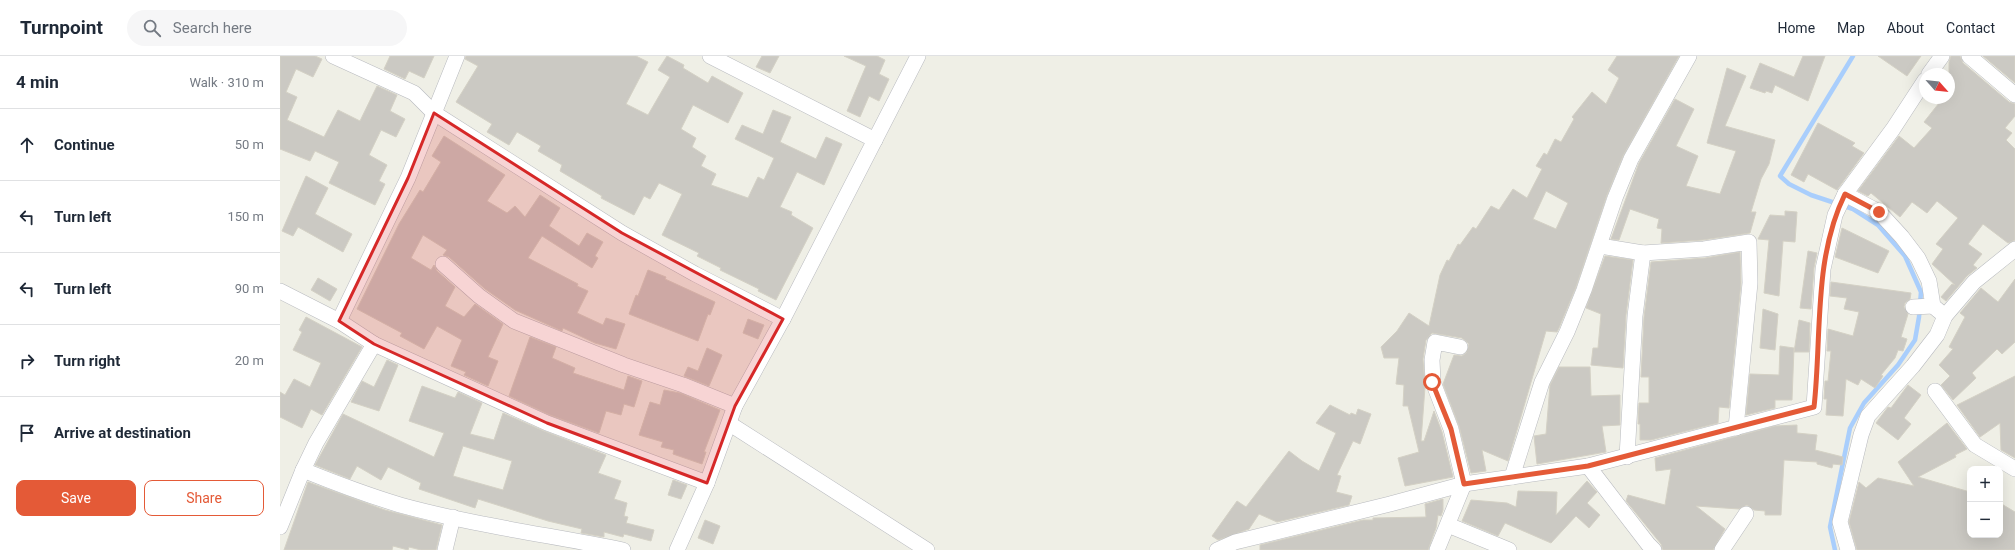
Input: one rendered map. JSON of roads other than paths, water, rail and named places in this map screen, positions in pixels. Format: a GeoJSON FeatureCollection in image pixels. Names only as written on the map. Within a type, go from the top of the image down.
{"type":"FeatureCollection","features":[{"type":"Feature","properties":{"kind":"street"},"geometry":{"type":"LineString","coordinates":[[333,56],[414,93],[434,113],[622,233],[695,274],[783,319]]}},
{"type":"Feature","properties":{"kind":"street"},"geometry":{"type":"LineString","coordinates":[[339,321],[408,178],[457,56]]}},
{"type":"Feature","properties":{"kind":"street"},"geometry":{"type":"LineString","coordinates":[[710,56],[875,140]]}},
{"type":"Feature","properties":{"kind":"street"},"geometry":{"type":"LineString","coordinates":[[677,550],[707,483],[730,424],[735,406],[783,319],[900,88],[918,56]]}},
{"type":"Feature","properties":{"kind":"street"},"geometry":{"type":"LineString","coordinates":[[1512,477],[1542,382],[1567,332],[1600,246],[1615,198],[1631,159],[1689,56]]}},
{"type":"Feature","properties":{"kind":"street"},"geometry":{"type":"LineString","coordinates":[[1933,68],[1942,56]]}},
{"type":"Feature","properties":{"kind":"street"},"geometry":{"type":"LineString","coordinates":[[1969,56],[2015,95]]}},
{"type":"Feature","properties":{"kind":"street"},"geometry":{"type":"LineString","coordinates":[[1217,550],[1464,484],[1588,466],[1814,407],[1823,268],[1835,214],[1845,194],[1893,129],[1919,89]]}},
{"type":"Feature","properties":{"kind":"street"},"geometry":{"type":"LineString","coordinates":[[1845,194],[1879,212],[1902,237],[1918,258],[1929,281],[1934,306],[1945,316]]}},
{"type":"Feature","properties":{"kind":"street"},"geometry":{"type":"LineString","coordinates":[[1600,246],[1643,253],[1704,249],[1749,242],[1750,283],[1736,428]]}},
{"type":"Feature","properties":{"kind":"street"},"geometry":{"type":"LineString","coordinates":[[1848,550],[1840,522],[1861,435],[1868,416],[1913,366],[1936,335],[1945,316],[1974,282],[2015,249]]}},
{"type":"Feature","properties":{"kind":"street"},"geometry":{"type":"LineString","coordinates":[[1627,457],[1635,316],[1643,253]]}},
{"type":"Feature","properties":{"kind":"street"},"geometry":{"type":"LineString","coordinates":[[443,264],[479,296],[514,321],[624,365],[683,385],[735,406]]}},
{"type":"Feature","properties":{"kind":"street"},"geometry":{"type":"LineString","coordinates":[[280,291],[339,321],[374,344],[547,423],[707,483]]}},
{"type":"Feature","properties":{"kind":"street"},"geometry":{"type":"LineString","coordinates":[[1913,307],[1934,306]]}},
{"type":"Feature","properties":{"kind":"street"},"geometry":{"type":"LineString","coordinates":[[1437,550],[1464,484],[1451,429],[1432,382],[1432,360],[1435,342],[1460,347]]}},
{"type":"Feature","properties":{"kind":"street"},"geometry":{"type":"LineString","coordinates":[[280,527],[303,470],[323,430],[374,344]]}},
{"type":"Feature","properties":{"kind":"street"},"geometry":{"type":"LineString","coordinates":[[1935,391],[1975,444],[2015,469]]}},
{"type":"Feature","properties":{"kind":"street"},"geometry":{"type":"LineString","coordinates":[[730,424],[927,550]]}},
{"type":"Feature","properties":{"kind":"street"},"geometry":{"type":"LineString","coordinates":[[1588,466],[1654,550]]}},
{"type":"Feature","properties":{"kind":"street"},"geometry":{"type":"LineString","coordinates":[[303,470],[356,491],[401,505],[494,527],[553,543],[623,550]]}},
{"type":"Feature","properties":{"kind":"street"},"geometry":{"type":"LineString","coordinates":[[1722,550],[1746,514]]}},
{"type":"Feature","properties":{"kind":"street"},"geometry":{"type":"LineString","coordinates":[[445,550],[453,517]]}},
{"type":"Feature","properties":{"kind":"street"},"geometry":{"type":"LineString","coordinates":[[1448,525],[1509,550]]}},
{"type":"Feature","properties":{"kind":"waterway"},"geometry":{"type":"LineString","coordinates":[[1835,550],[1830,527],[1850,428],[1864,403],[1898,365],[1915,340],[1921,292],[1905,256],[1878,225],[1853,209],[1811,195],[1789,184],[1780,176],[1853,56]]}}]}
